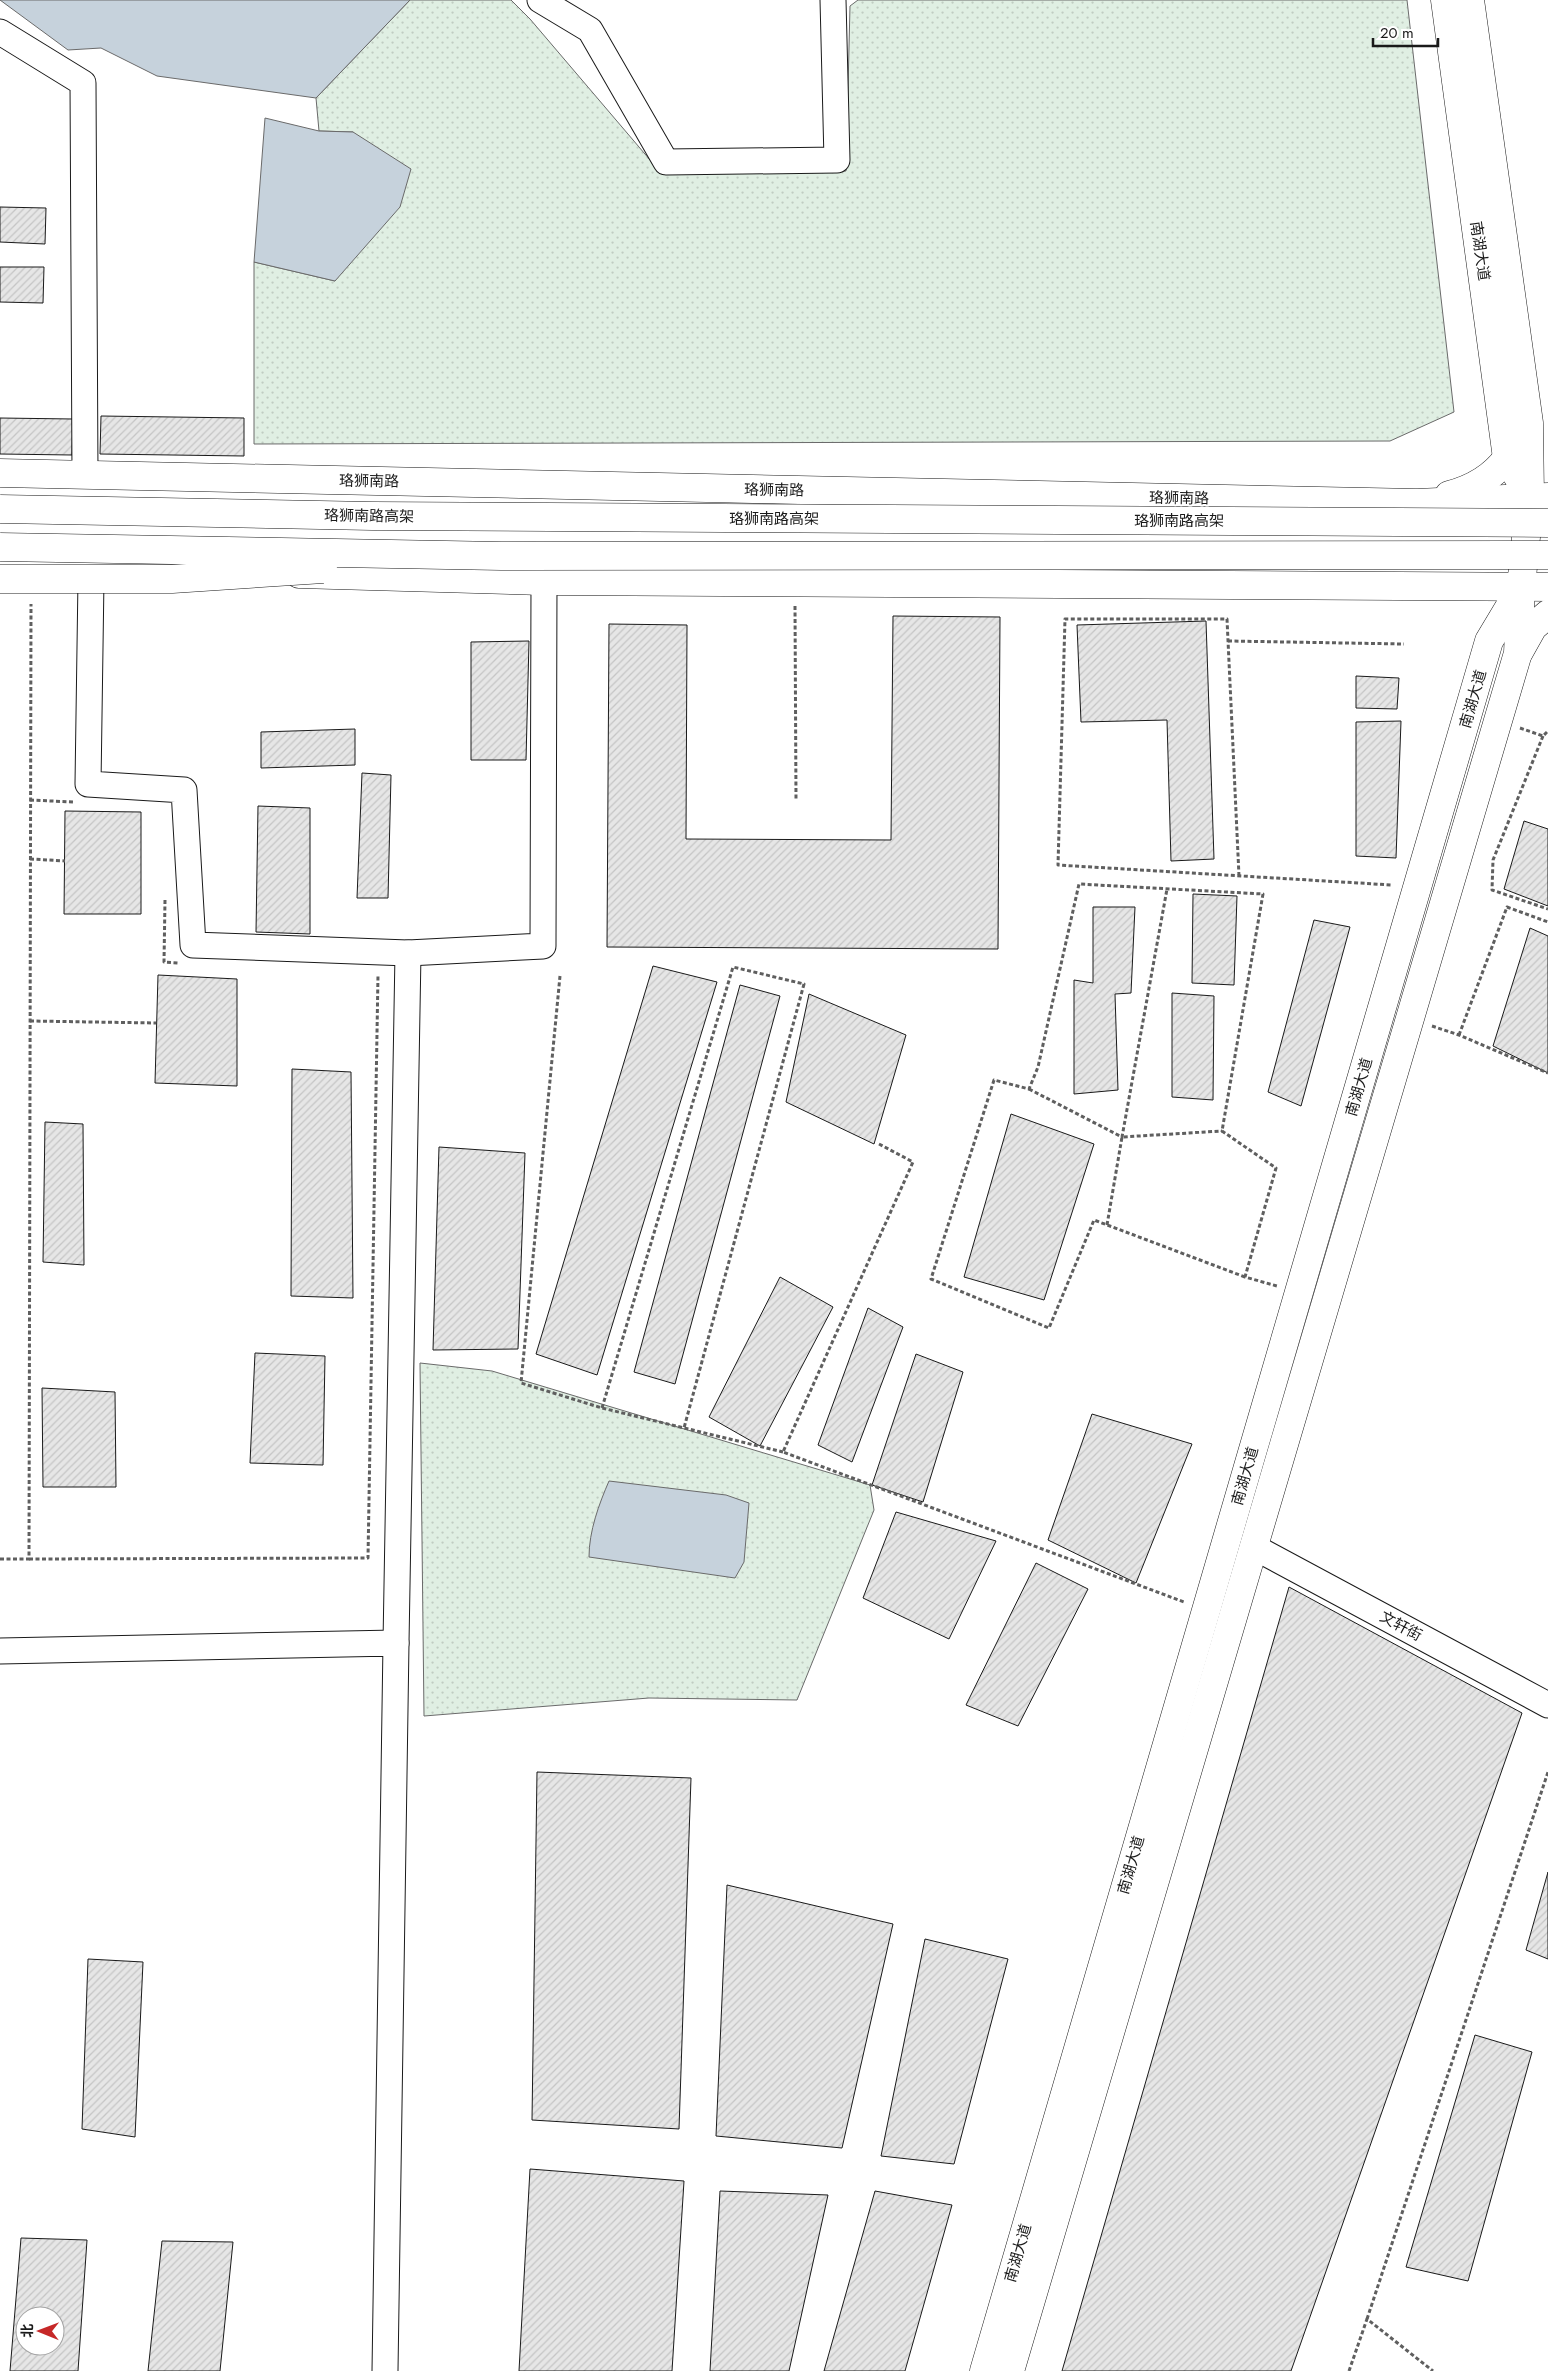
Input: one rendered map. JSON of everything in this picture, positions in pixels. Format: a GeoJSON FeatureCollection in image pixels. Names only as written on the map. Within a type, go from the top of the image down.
{"type":"FeatureCollection","features":[{"type":"Feature","properties":{"kind":"main road","name":"南湖大道"},"geometry":{"type":"LineString","coordinates":[[1445,0],[1507,458],[1539,497]]}},
{"type":"Feature","properties":{"kind":"main road","name":"南湖大道"},"geometry":{"type":"LineString","coordinates":[[1010,2371],[1518,653],[1521,587],[1539,497],[1470,0]]}},
{"type":"Feature","properties":{"kind":"main road"},"geometry":{"type":"LineString","coordinates":[[1417,503],[1455,493],[1477,484],[1500,467],[1507,458]]}},
{"type":"Feature","properties":{"kind":"main road","name":"珞狮南路"},"geometry":{"type":"LineString","coordinates":[[0,473],[1417,503],[1539,497]]}},
{"type":"Feature","properties":{"kind":"main road","name":"珞狮南路高架"},"geometry":{"type":"LineString","coordinates":[[0,509],[382,516],[1548,523]]}},
{"type":"Feature","properties":{"kind":"main road"},"geometry":{"type":"LineString","coordinates":[[0,548],[500,556],[1548,555]]}},
{"type":"Feature","properties":{"kind":"main road"},"geometry":{"type":"LineString","coordinates":[[0,579],[172,579],[500,556]]}},
{"type":"Feature","properties":{"kind":"main road"},"geometry":{"type":"LineString","coordinates":[[0,570],[312,574],[544,581],[1548,587]]}},
{"type":"Feature","properties":{"kind":"main road"},"geometry":{"type":"LineString","coordinates":[[1449,586],[1474,593],[1484,602],[1490,615],[1490,641]]}},
{"type":"Feature","properties":{"kind":"main road","name":"南湖大道"},"geometry":{"type":"LineString","coordinates":[[984,2371],[1490,641],[1521,587]]}},
{"type":"Feature","properties":{"kind":"main road"},"geometry":{"type":"LineString","coordinates":[[1518,653],[1534,627],[1548,614]]}},
{"type":"Feature","properties":{"kind":"street"},"geometry":{"type":"LineString","coordinates":[[540,0],[590,30],[666,162],[837,160],[833,0]]}},
{"type":"Feature","properties":{"kind":"street"},"geometry":{"type":"LineString","coordinates":[[0,32],[82,83],[85,475]]}},
{"type":"Feature","properties":{"kind":"street"},"geometry":{"type":"LineString","coordinates":[[91,579],[88,784],[184,790],[193,945],[408,953],[543,946],[544,581]]}},
{"type":"Feature","properties":{"kind":"street"},"geometry":{"type":"LineString","coordinates":[[385,2371],[408,953]]}},
{"type":"Feature","properties":{"kind":"street","name":"文轩街"},"geometry":{"type":"LineString","coordinates":[[1254,1547],[1548,1705]]}},
{"type":"Feature","properties":{"kind":"street"},"geometry":{"type":"LineString","coordinates":[[0,1651],[396,1643]]}},
{"type":"Feature","properties":{"kind":"path"},"geometry":{"type":"LineString","coordinates":[[795,582],[796,800]]}},
{"type":"Feature","properties":{"kind":"path"},"geometry":{"type":"LineString","coordinates":[[29,1559],[31,598]]}},
{"type":"Feature","properties":{"kind":"path"},"geometry":{"type":"LineString","coordinates":[[1239,876],[1227,619],[1065,619],[1058,865],[1418,887]]}},
{"type":"Feature","properties":{"kind":"path"},"geometry":{"type":"LineString","coordinates":[[1228,641],[1404,644]]}},
{"type":"Feature","properties":{"kind":"path"},"geometry":{"type":"LineString","coordinates":[[1499,720],[1543,736]]}},
{"type":"Feature","properties":{"kind":"path"},"geometry":{"type":"LineString","coordinates":[[1548,731],[1543,736],[1492,860],[1492,890],[1548,909]]}},
{"type":"Feature","properties":{"kind":"path"},"geometry":{"type":"LineString","coordinates":[[30,800],[79,802]]}},
{"type":"Feature","properties":{"kind":"path"},"geometry":{"type":"LineString","coordinates":[[30,859],[65,861]]}},
{"type":"Feature","properties":{"kind":"path"},"geometry":{"type":"LineString","coordinates":[[1029,1089],[1038,1067],[1079,884],[1263,894],[1222,1131]]}},
{"type":"Feature","properties":{"kind":"path"},"geometry":{"type":"LineString","coordinates":[[1107,1225],[1167,889]]}},
{"type":"Feature","properties":{"kind":"path"},"geometry":{"type":"LineString","coordinates":[[165,894],[164,962],[184,963]]}},
{"type":"Feature","properties":{"kind":"path"},"geometry":{"type":"LineString","coordinates":[[1459,1035],[1507,907],[1548,922]]}},
{"type":"Feature","properties":{"kind":"path"},"geometry":{"type":"LineString","coordinates":[[602,1408],[733,967],[804,984],[684,1428]]}},
{"type":"Feature","properties":{"kind":"path"},"geometry":{"type":"LineString","coordinates":[[0,1559],[368,1558],[378,971]]}},
{"type":"Feature","properties":{"kind":"path"},"geometry":{"type":"LineString","coordinates":[[560,976],[522,1383],[602,1408],[783,1452],[1206,1610]]}},
{"type":"Feature","properties":{"kind":"path"},"geometry":{"type":"LineString","coordinates":[[1410,1018],[1459,1035],[1548,1073]]}},
{"type":"Feature","properties":{"kind":"path"},"geometry":{"type":"LineString","coordinates":[[30,1021],[156,1023]]}},
{"type":"Feature","properties":{"kind":"path"},"geometry":{"type":"LineString","coordinates":[[1245,1276],[1276,1168],[1222,1131],[1122,1137],[1029,1089],[994,1080],[931,1279],[1049,1328],[1094,1220],[1245,1276],[1299,1293]]}},
{"type":"Feature","properties":{"kind":"path"},"geometry":{"type":"LineString","coordinates":[[783,1452],[912,1162],[878,1144]]}},
{"type":"Feature","properties":{"kind":"path"},"geometry":{"type":"LineString","coordinates":[[1348,2371],[1367,2319],[1548,1772]]}},
{"type":"Feature","properties":{"kind":"path"},"geometry":{"type":"LineString","coordinates":[[1367,2319],[1433,2371]]}},
{"type":"Feature","properties":{"kind":"green space"},"geometry":{"type":"Polygon","coordinates":[[[410,0],[511,0],[530,19],[662,174],[846,171],[850,6],[858,0],[1407,0],[1454,412],[1390,441],[254,444],[254,262],[335,281],[353,132],[319,131],[316,98],[410,0]]]}},
{"type":"Feature","properties":{"kind":"green space"},"geometry":{"type":"Polygon","coordinates":[[[420,1363],[492,1371],[870,1485],[874,1510],[797,1700],[649,1698],[424,1716],[420,1363]]]}},
{"type":"Feature","properties":{"kind":"shaded area"},"geometry":{"type":"Polygon","coordinates":[[[0,0],[410,0],[316,98],[157,76],[101,48],[68,50],[0,0]]]}},
{"type":"Feature","properties":{"kind":"shaded area"},"geometry":{"type":"Polygon","coordinates":[[[265,118],[319,131],[353,132],[411,169],[400,207],[335,281],[254,262],[265,118]]]}},
{"type":"Feature","properties":{"kind":"shaded area"},"geometry":{"type":"Polygon","coordinates":[[[609,1481],[726,1495],[749,1503],[744,1562],[735,1578],[589,1557],[589,1547],[598,1508],[609,1481]]]}},
{"type":"Feature","properties":{"kind":"building"},"geometry":{"type":"Polygon","coordinates":[[[0,207],[46,208],[45,244],[0,242],[0,207]]]}},
{"type":"Feature","properties":{"kind":"building"},"geometry":{"type":"Polygon","coordinates":[[[0,267],[44,267],[43,303],[0,302],[0,267]]]}},
{"type":"Feature","properties":{"kind":"building"},"geometry":{"type":"Polygon","coordinates":[[[101,416],[244,418],[244,456],[100,454],[101,416]]]}},
{"type":"Feature","properties":{"kind":"building"},"geometry":{"type":"Polygon","coordinates":[[[0,418],[73,419],[72,455],[0,454],[0,418]]]}},
{"type":"Feature","properties":{"kind":"building"},"geometry":{"type":"Polygon","coordinates":[[[893,616],[1000,617],[998,949],[607,947],[609,624],[687,625],[686,839],[891,840],[893,616]]]}},
{"type":"Feature","properties":{"kind":"building"},"geometry":{"type":"Polygon","coordinates":[[[1206,621],[1214,859],[1171,861],[1167,720],[1081,722],[1077,625],[1206,621]]]}},
{"type":"Feature","properties":{"kind":"building"},"geometry":{"type":"Polygon","coordinates":[[[529,641],[526,760],[471,760],[471,642],[529,641]]]}},
{"type":"Feature","properties":{"kind":"building"},"geometry":{"type":"Polygon","coordinates":[[[1356,676],[1399,678],[1397,709],[1356,708],[1356,676]]]}},
{"type":"Feature","properties":{"kind":"building"},"geometry":{"type":"Polygon","coordinates":[[[1401,721],[1396,858],[1356,856],[1356,722],[1401,721]]]}},
{"type":"Feature","properties":{"kind":"building"},"geometry":{"type":"Polygon","coordinates":[[[355,729],[355,765],[261,768],[261,732],[355,729]]]}},
{"type":"Feature","properties":{"kind":"building"},"geometry":{"type":"Polygon","coordinates":[[[362,773],[391,775],[388,898],[357,898],[362,773]]]}},
{"type":"Feature","properties":{"kind":"building"},"geometry":{"type":"Polygon","coordinates":[[[258,806],[310,808],[310,934],[256,932],[258,806]]]}},
{"type":"Feature","properties":{"kind":"building"},"geometry":{"type":"Polygon","coordinates":[[[65,811],[141,812],[141,914],[64,914],[65,811]]]}},
{"type":"Feature","properties":{"kind":"building"},"geometry":{"type":"Polygon","coordinates":[[[1524,821],[1548,829],[1548,906],[1504,889],[1524,821]]]}},
{"type":"Feature","properties":{"kind":"building"},"geometry":{"type":"Polygon","coordinates":[[[1193,894],[1237,896],[1234,985],[1192,983],[1193,894]]]}},
{"type":"Feature","properties":{"kind":"building"},"geometry":{"type":"Polygon","coordinates":[[[1093,907],[1135,907],[1131,993],[1115,994],[1118,1090],[1074,1094],[1074,980],[1093,983],[1093,907]]]}},
{"type":"Feature","properties":{"kind":"building"},"geometry":{"type":"Polygon","coordinates":[[[1314,920],[1350,927],[1301,1106],[1268,1092],[1314,920]]]}},
{"type":"Feature","properties":{"kind":"building"},"geometry":{"type":"Polygon","coordinates":[[[1530,928],[1548,936],[1548,1073],[1493,1046],[1530,928]]]}},
{"type":"Feature","properties":{"kind":"building"},"geometry":{"type":"Polygon","coordinates":[[[653,966],[717,982],[597,1375],[536,1354],[653,966]]]}},
{"type":"Feature","properties":{"kind":"building"},"geometry":{"type":"Polygon","coordinates":[[[158,975],[237,979],[237,1086],[155,1083],[158,975]]]}},
{"type":"Feature","properties":{"kind":"building"},"geometry":{"type":"Polygon","coordinates":[[[740,985],[780,996],[675,1384],[634,1372],[740,985]]]}},
{"type":"Feature","properties":{"kind":"building"},"geometry":{"type":"Polygon","coordinates":[[[1172,993],[1214,996],[1213,1100],[1172,1097],[1172,993]]]}},
{"type":"Feature","properties":{"kind":"building"},"geometry":{"type":"Polygon","coordinates":[[[809,994],[906,1035],[874,1144],[786,1102],[809,994]]]}},
{"type":"Feature","properties":{"kind":"building"},"geometry":{"type":"Polygon","coordinates":[[[292,1069],[351,1072],[353,1298],[291,1296],[292,1069]]]}},
{"type":"Feature","properties":{"kind":"building"},"geometry":{"type":"Polygon","coordinates":[[[1011,1114],[1094,1144],[1044,1300],[964,1277],[1011,1114]]]}},
{"type":"Feature","properties":{"kind":"building"},"geometry":{"type":"Polygon","coordinates":[[[45,1122],[83,1124],[84,1265],[43,1262],[45,1122]]]}},
{"type":"Feature","properties":{"kind":"building"},"geometry":{"type":"Polygon","coordinates":[[[439,1147],[525,1153],[518,1349],[433,1350],[439,1147]]]}},
{"type":"Feature","properties":{"kind":"building"},"geometry":{"type":"Polygon","coordinates":[[[780,1277],[833,1307],[760,1446],[709,1417],[780,1277]]]}},
{"type":"Feature","properties":{"kind":"building"},"geometry":{"type":"Polygon","coordinates":[[[868,1308],[903,1327],[852,1462],[818,1445],[868,1308]]]}},
{"type":"Feature","properties":{"kind":"building"},"geometry":{"type":"Polygon","coordinates":[[[255,1353],[325,1356],[323,1465],[250,1463],[255,1353]]]}},
{"type":"Feature","properties":{"kind":"building"},"geometry":{"type":"Polygon","coordinates":[[[916,1354],[963,1372],[923,1502],[872,1485],[916,1354]]]}},
{"type":"Feature","properties":{"kind":"building"},"geometry":{"type":"Polygon","coordinates":[[[42,1388],[115,1392],[116,1487],[43,1487],[42,1388]]]}},
{"type":"Feature","properties":{"kind":"building"},"geometry":{"type":"Polygon","coordinates":[[[1092,1414],[1192,1444],[1136,1583],[1048,1540],[1092,1414]]]}},
{"type":"Feature","properties":{"kind":"building"},"geometry":{"type":"Polygon","coordinates":[[[896,1512],[996,1541],[949,1639],[863,1598],[896,1512]]]}},
{"type":"Feature","properties":{"kind":"building"},"geometry":{"type":"Polygon","coordinates":[[[1036,1563],[1088,1589],[1018,1726],[966,1705],[1036,1563]]]}},
{"type":"Feature","properties":{"kind":"building"},"geometry":{"type":"Polygon","coordinates":[[[1289,1587],[1522,1713],[1291,2371],[1062,2371],[1289,1587]]]}},
{"type":"Feature","properties":{"kind":"building"},"geometry":{"type":"Polygon","coordinates":[[[537,1772],[691,1778],[679,2129],[532,2120],[537,1772]]]}},
{"type":"Feature","properties":{"kind":"building"},"geometry":{"type":"Polygon","coordinates":[[[1548,1872],[1548,1959],[1526,1950],[1548,1872]]]}},
{"type":"Feature","properties":{"kind":"building"},"geometry":{"type":"Polygon","coordinates":[[[727,1885],[893,1924],[842,2148],[716,2136],[727,1885]]]}},
{"type":"Feature","properties":{"kind":"building"},"geometry":{"type":"Polygon","coordinates":[[[925,1939],[1008,1959],[954,2164],[881,2156],[925,1939]]]}},
{"type":"Feature","properties":{"kind":"building"},"geometry":{"type":"Polygon","coordinates":[[[88,1959],[143,1962],[135,2137],[82,2129],[88,1959]]]}},
{"type":"Feature","properties":{"kind":"building"},"geometry":{"type":"Polygon","coordinates":[[[1475,2035],[1532,2052],[1468,2281],[1406,2267],[1475,2035]]]}},
{"type":"Feature","properties":{"kind":"building"},"geometry":{"type":"Polygon","coordinates":[[[530,2169],[684,2181],[672,2371],[519,2371],[530,2169]]]}},
{"type":"Feature","properties":{"kind":"building"},"geometry":{"type":"Polygon","coordinates":[[[720,2191],[828,2195],[789,2371],[710,2371],[720,2191]]]}},
{"type":"Feature","properties":{"kind":"building"},"geometry":{"type":"Polygon","coordinates":[[[875,2191],[952,2205],[905,2371],[824,2371],[875,2191]]]}},
{"type":"Feature","properties":{"kind":"building"},"geometry":{"type":"Polygon","coordinates":[[[21,2238],[87,2240],[78,2371],[10,2371],[15,2311],[15,2356],[65,2356],[65,2306],[15,2306],[21,2238]]]}},
{"type":"Feature","properties":{"kind":"building"},"geometry":{"type":"Polygon","coordinates":[[[162,2241],[233,2242],[220,2371],[148,2371],[162,2241]]]}}]}
